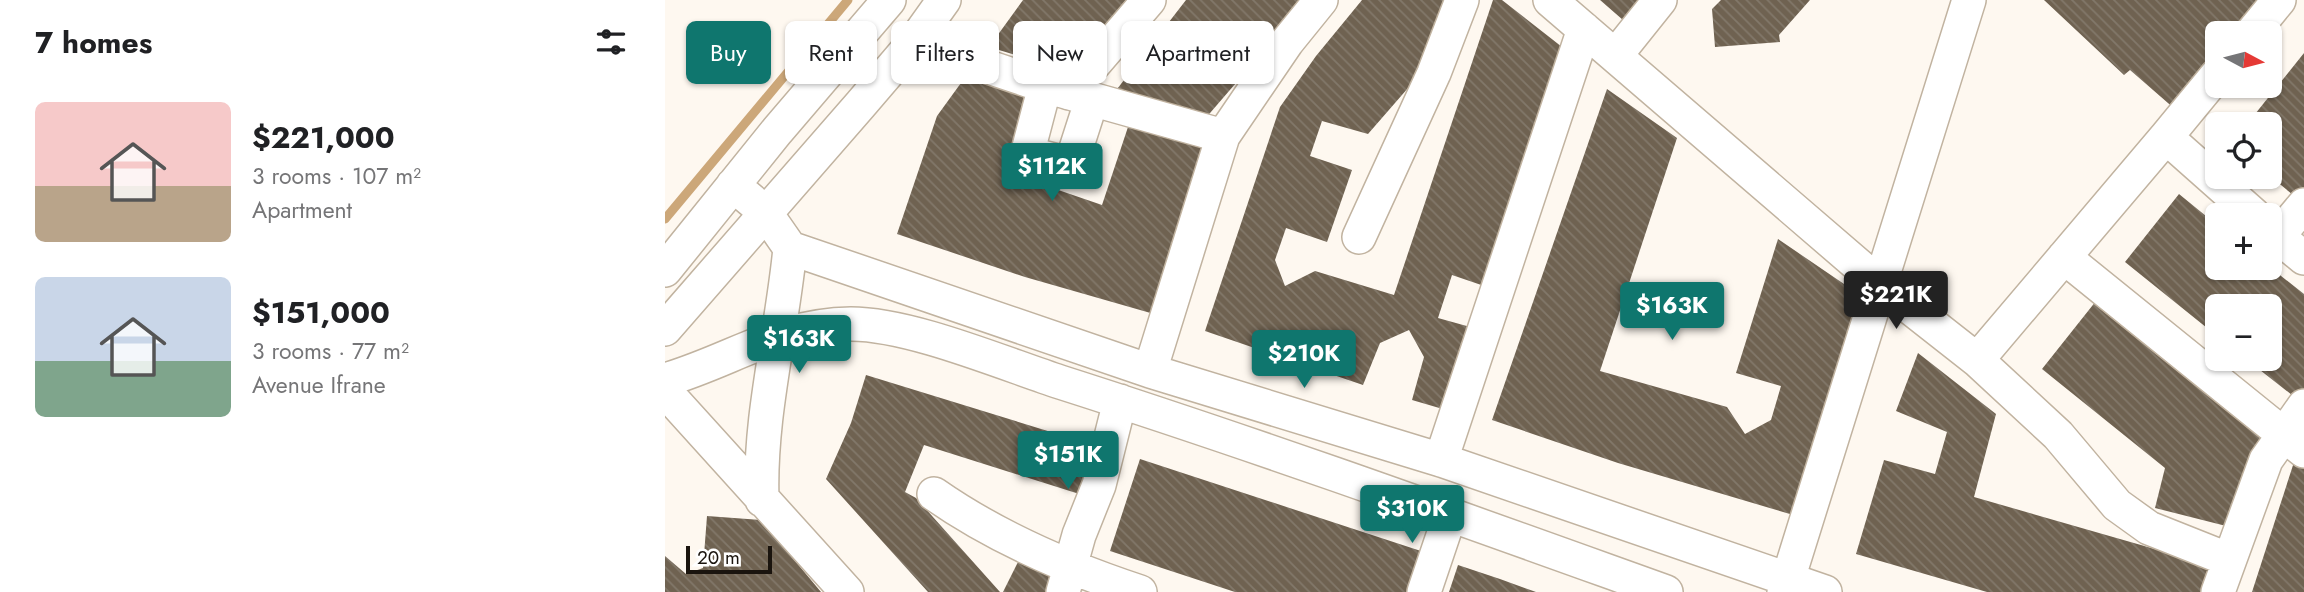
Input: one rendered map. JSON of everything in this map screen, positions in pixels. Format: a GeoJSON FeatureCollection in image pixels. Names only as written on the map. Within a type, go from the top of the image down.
{"type":"FeatureCollection","features":[{"type":"Feature","properties":{"kind":"street"},"geometry":{"type":"LineString","coordinates":[[665,270],[889,0]]}},
{"type":"Feature","properties":{"kind":"street"},"geometry":{"type":"LineString","coordinates":[[929,21],[944,0]]}},
{"type":"Feature","properties":{"kind":"street"},"geometry":{"type":"LineString","coordinates":[[1068,93],[1149,0]]}},
{"type":"Feature","properties":{"kind":"street"},"geometry":{"type":"LineString","coordinates":[[1150,371],[1223,136],[1287,42],[1321,0]]}},
{"type":"Feature","properties":{"kind":"street"},"geometry":{"type":"LineString","coordinates":[[1359,237],[1434,73],[1462,0]]}},
{"type":"Feature","properties":{"kind":"street"},"geometry":{"type":"LineString","coordinates":[[1550,0],[1879,283],[1977,360],[2058,435],[2117,505],[2150,528],[2227,559]]}},
{"type":"Feature","properties":{"kind":"street"},"geometry":{"type":"LineString","coordinates":[[1616,55],[1660,0]]}},
{"type":"Feature","properties":{"kind":"street"},"geometry":{"type":"LineString","coordinates":[[1786,586],[1969,0]]}},
{"type":"Feature","properties":{"kind":"street"},"geometry":{"type":"LineString","coordinates":[[2262,21],[2279,0]]}},
{"type":"Feature","properties":{"kind":"street"},"geometry":{"type":"LineString","coordinates":[[1441,460],[1584,29]]}},
{"type":"Feature","properties":{"kind":"street"},"geometry":{"type":"LineString","coordinates":[[665,329],[891,68]]}},
{"type":"Feature","properties":{"kind":"street"},"geometry":{"type":"LineString","coordinates":[[999,70],[1068,93],[1223,136]]}},
{"type":"Feature","properties":{"kind":"street"},"geometry":{"type":"LineString","coordinates":[[1977,360],[2205,89]]}},
{"type":"Feature","properties":{"kind":"street"},"geometry":{"type":"LineString","coordinates":[[2165,137],[2240,203]]}},
{"type":"Feature","properties":{"kind":"street"},"geometry":{"type":"LineString","coordinates":[[733,185],[765,212],[790,248],[1150,371],[1441,460],[1786,586],[1825,592]]}},
{"type":"Feature","properties":{"kind":"street"},"geometry":{"type":"LineString","coordinates":[[2282,218],[2304,205]]}},
{"type":"Feature","properties":{"kind":"street"},"geometry":{"type":"LineString","coordinates":[[2282,240],[2304,258]]}},
{"type":"Feature","properties":{"kind":"street"},"geometry":{"type":"LineString","coordinates":[[762,500],[763,429],[780,334],[790,248]]}},
{"type":"Feature","properties":{"kind":"street"},"geometry":{"type":"LineString","coordinates":[[2064,257],[2294,443]]}},
{"type":"Feature","properties":{"kind":"street"},"geometry":{"type":"LineString","coordinates":[[665,380],[718,363],[780,334],[815,326],[855,324],[902,331],[1120,401],[1666,592]]}},
{"type":"Feature","properties":{"kind":"street"},"geometry":{"type":"LineString","coordinates":[[665,391],[847,592]]}},
{"type":"Feature","properties":{"kind":"street"},"geometry":{"type":"LineString","coordinates":[[1066,579],[1099,485],[1120,401]]}},
{"type":"Feature","properties":{"kind":"street"},"geometry":{"type":"LineString","coordinates":[[2218,592],[2227,559],[2266,460],[2294,443],[2304,406]]}},
{"type":"Feature","properties":{"kind":"street"},"geometry":{"type":"LineString","coordinates":[[934,494],[1066,579],[1140,592]]}},
{"type":"Feature","properties":{"kind":"street"},"geometry":{"type":"LineString","coordinates":[[1424,592],[1450,515]]}},
{"type":"Feature","properties":{"kind":"building"},"geometry":{"type":"Polygon","coordinates":[[[1023,0],[1143,0],[1125,21],[1121,21],[1121,25],[1107,42],[1107,21],[1013,21],[1013,54],[999,50],[999,33],[1023,0]]]}},
{"type":"Feature","properties":{"kind":"building"},"geometry":{"type":"Polygon","coordinates":[[[1186,0],[1302,0],[1305,3],[1274,39],[1274,21],[1170,21],[1186,0]]]}},
{"type":"Feature","properties":{"kind":"building"},"geometry":{"type":"Polygon","coordinates":[[[1362,0],[1454,0],[1442,49],[1368,134],[1322,121],[1310,156],[1352,170],[1327,242],[1286,228],[1275,260],[1285,286],[1315,271],[1394,295],[1493,0],[1502,0],[1571,54],[1493,289],[1452,275],[1438,318],[1481,330],[1453,412],[1412,400],[1424,357],[1409,330],[1380,343],[1363,385],[1205,331],[1280,107],[1316,56],[1362,0]]]}},
{"type":"Feature","properties":{"kind":"building"},"geometry":{"type":"Polygon","coordinates":[[[1600,0],[1640,0],[1623,20],[1600,0]]]}},
{"type":"Feature","properties":{"kind":"building"},"geometry":{"type":"Polygon","coordinates":[[[1721,0],[1810,0],[1779,35],[1780,42],[1715,47],[1712,9],[1721,0]]]}},
{"type":"Feature","properties":{"kind":"building"},"geometry":{"type":"Polygon","coordinates":[[[2044,0],[2257,0],[2259,15],[2254,21],[2205,21],[2205,76],[2176,110],[2130,70],[2124,75],[2044,0]]]}},
{"type":"Feature","properties":{"kind":"building"},"geometry":{"type":"Polygon","coordinates":[[[2304,53],[2304,191],[2298,199],[2282,186],[2282,112],[2257,112],[2268,98],[2282,98],[2282,80],[2304,53]]]}},
{"type":"Feature","properties":{"kind":"building"},"geometry":{"type":"Polygon","coordinates":[[[960,84],[991,84],[1034,98],[1009,173],[1102,205],[1130,121],[1212,149],[1154,314],[1025,277],[897,234],[937,116],[960,84]]]}},
{"type":"Feature","properties":{"kind":"building"},"geometry":{"type":"Polygon","coordinates":[[[1121,84],[1235,84],[1204,120],[1114,93],[1121,84]]]}},
{"type":"Feature","properties":{"kind":"building"},"geometry":{"type":"Polygon","coordinates":[[[1607,89],[1677,138],[1600,371],[1727,407],[1745,434],[1771,420],[1781,386],[1736,373],[1778,239],[1866,299],[1800,517],[1618,463],[1492,420],[1607,89]]]}},
{"type":"Feature","properties":{"kind":"building"},"geometry":{"type":"Polygon","coordinates":[[[2179,194],[2205,215],[2205,280],[2282,280],[2282,277],[2304,294],[2304,390],[2297,399],[2261,371],[2282,371],[2282,294],[2205,294],[2205,326],[2125,262],[2179,194]]]}},
{"type":"Feature","properties":{"kind":"building"},"geometry":{"type":"Polygon","coordinates":[[[2096,301],[2263,431],[2234,528],[2155,508],[2165,468],[2042,369],[2096,301]]]}},
{"type":"Feature","properties":{"kind":"building"},"geometry":{"type":"Polygon","coordinates":[[[1918,353],[1996,414],[1974,497],[2221,568],[2214,592],[1987,592],[1856,554],[1884,460],[1935,474],[1947,432],[1896,411],[1918,353]]]}},
{"type":"Feature","properties":{"kind":"building"},"geometry":{"type":"Polygon","coordinates":[[[866,375],[1106,449],[1092,498],[924,445],[905,492],[916,498],[1000,592],[928,592],[826,479],[851,423],[866,375]]]}},
{"type":"Feature","properties":{"kind":"building"},"geometry":{"type":"Polygon","coordinates":[[[1140,459],[1427,553],[1415,592],[1235,592],[1110,551],[1140,459]]]}},
{"type":"Feature","properties":{"kind":"building"},"geometry":{"type":"Polygon","coordinates":[[[2295,459],[2304,463],[2304,592],[2252,592],[2295,459]]]}},
{"type":"Feature","properties":{"kind":"building"},"geometry":{"type":"Polygon","coordinates":[[[707,516],[761,520],[821,592],[665,592],[665,556],[686,574],[703,568],[707,516]]]}},
{"type":"Feature","properties":{"kind":"building"},"geometry":{"type":"Polygon","coordinates":[[[1020,558],[1062,574],[1058,592],[1003,592],[1020,558]]]}},
{"type":"Feature","properties":{"kind":"building"},"geometry":{"type":"Polygon","coordinates":[[[1458,565],[1500,579],[1536,592],[1449,592],[1458,565]]]}},
{"type":"Feature","properties":{"kind":"waterway"},"geometry":{"type":"LineString","coordinates":[[665,219],[848,0]]}}]}
